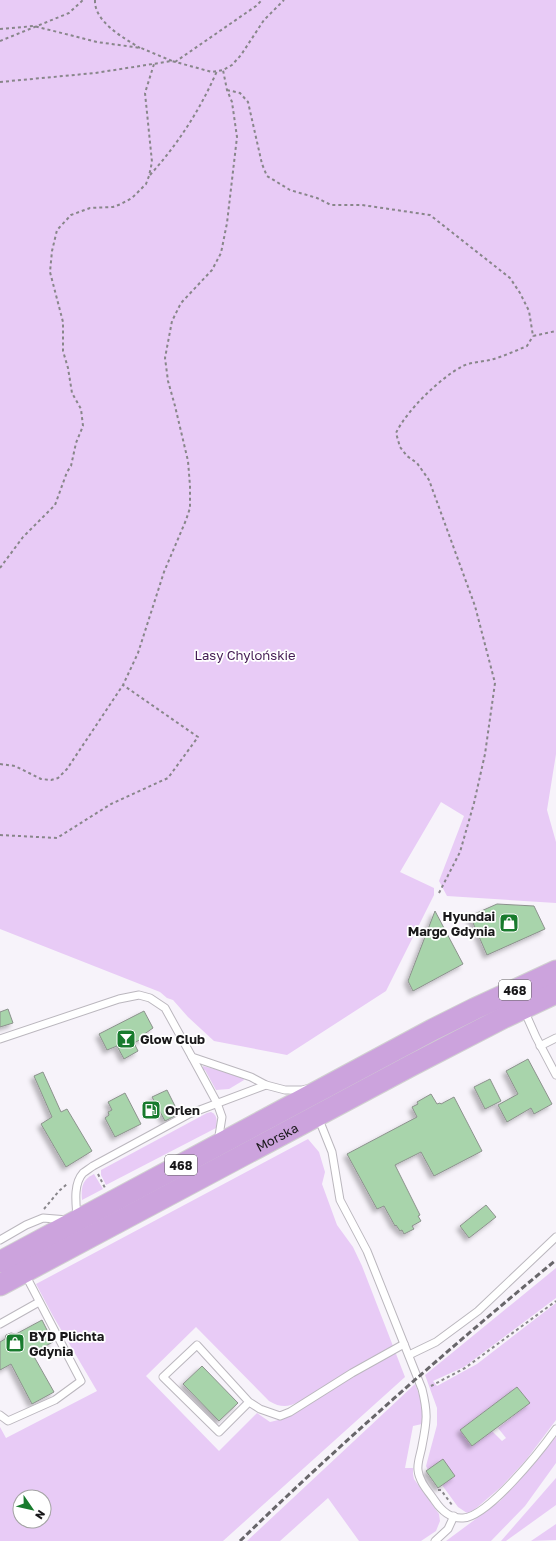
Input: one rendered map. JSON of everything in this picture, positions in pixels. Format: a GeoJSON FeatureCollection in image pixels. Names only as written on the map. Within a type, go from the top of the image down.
{"type":"FeatureCollection","features":[{"type":"Feature","properties":{"kind":"main road","name":"Morska"},"geometry":{"type":"LineString","coordinates":[[0,1284],[24,1272],[82,1229],[288,1104],[474,1009],[556,971]]}},
{"type":"Feature","properties":{"kind":"main road","name":"Morska"},"geometry":{"type":"LineString","coordinates":[[0,1262],[82,1229],[245,1154],[321,1109],[556,992]]}},
{"type":"Feature","properties":{"kind":"lane"},"geometry":{"type":"LineString","coordinates":[[0,1039],[119,999],[139,995],[150,998],[165,1008],[217,1103],[222,1117],[217,1146]]}},
{"type":"Feature","properties":{"kind":"lane"},"geometry":{"type":"LineString","coordinates":[[523,1008],[540,1046],[556,1075]]}},
{"type":"Feature","properties":{"kind":"lane"},"geometry":{"type":"LineString","coordinates":[[540,1046],[556,1038]]}},
{"type":"Feature","properties":{"kind":"lane"},"geometry":{"type":"LineString","coordinates":[[192,1057],[251,1077],[266,1085],[288,1104]]}},
{"type":"Feature","properties":{"kind":"lane"},"geometry":{"type":"LineString","coordinates":[[341,1088],[362,1067]]}},
{"type":"Feature","properties":{"kind":"lane"},"geometry":{"type":"LineString","coordinates":[[82,1229],[76,1206],[76,1189],[78,1180],[93,1166],[189,1114],[266,1085]]}},
{"type":"Feature","properties":{"kind":"lane"},"geometry":{"type":"LineString","coordinates":[[321,1109],[332,1152],[340,1200],[366,1251],[422,1389],[427,1407],[427,1422],[418,1468],[419,1476],[437,1504],[444,1512],[454,1516],[464,1518],[475,1515],[498,1496],[527,1466],[556,1429]]}},
{"type":"Feature","properties":{"kind":"lane"},"geometry":{"type":"LineString","coordinates":[[245,1154],[280,1126]]}},
{"type":"Feature","properties":{"kind":"lane"},"geometry":{"type":"LineString","coordinates":[[0,1240],[43,1218],[82,1229]]}},
{"type":"Feature","properties":{"kind":"lane"},"geometry":{"type":"LineString","coordinates":[[409,1355],[436,1342],[478,1311],[556,1237]]}},
{"type":"Feature","properties":{"kind":"lane"},"geometry":{"type":"LineString","coordinates":[[0,1415],[8,1420],[55,1400],[81,1381],[24,1272]]}},
{"type":"Feature","properties":{"kind":"lane"},"geometry":{"type":"LineString","coordinates":[[0,1324],[39,1302]]}},
{"type":"Feature","properties":{"kind":"lane"},"geometry":{"type":"LineString","coordinates":[[249,1402],[219,1432],[163,1377],[197,1345],[249,1402],[260,1410],[280,1416],[352,1372],[404,1344]]}},
{"type":"Feature","properties":{"kind":"lane"},"geometry":{"type":"LineString","coordinates":[[435,1541],[448,1529],[454,1516]]}},
{"type":"Feature","properties":{"kind":"path"},"geometry":{"type":"LineString","coordinates":[[0,41],[69,13],[83,0]]}},
{"type":"Feature","properties":{"kind":"path"},"geometry":{"type":"LineString","coordinates":[[95,0],[95,6],[107,25],[141,48],[174,62],[208,72],[223,70],[232,65],[241,55],[264,20],[284,0]]}},
{"type":"Feature","properties":{"kind":"path"},"geometry":{"type":"LineString","coordinates":[[0,82],[174,62],[256,6],[262,0]]}},
{"type":"Feature","properties":{"kind":"path"},"geometry":{"type":"LineString","coordinates":[[0,29],[34,26],[97,42],[141,48]]}},
{"type":"Feature","properties":{"kind":"path"},"geometry":{"type":"LineString","coordinates":[[0,568],[23,537],[55,505],[67,472],[71,466],[76,443],[83,426],[80,409],[72,393],[68,368],[63,350],[63,322],[50,272],[52,251],[58,230],[71,216],[90,208],[113,207],[132,198],[146,184],[152,162],[145,93],[154,64]]}},
{"type":"Feature","properties":{"kind":"path"},"geometry":{"type":"LineString","coordinates":[[0,764],[15,766],[41,779],[50,780],[58,778],[67,769],[123,685],[138,653],[164,572],[190,508],[188,461],[168,381],[165,358],[172,321],[181,303],[212,270],[221,253],[227,223],[237,137],[232,102],[227,90],[223,70]]}},
{"type":"Feature","properties":{"kind":"path"},"geometry":{"type":"LineString","coordinates":[[149,176],[164,160],[184,134],[208,91],[217,71]]}},
{"type":"Feature","properties":{"kind":"path"},"geometry":{"type":"LineString","coordinates":[[227,90],[240,93],[248,102],[262,164],[267,176],[290,190],[317,198],[331,205],[362,205],[430,215],[510,278],[529,311],[533,336],[527,346],[491,360],[464,366],[448,376],[402,420],[396,433],[400,447],[407,456],[417,463],[429,480],[475,606],[495,683],[485,754],[474,803],[460,852],[440,893]]}},
{"type":"Feature","properties":{"kind":"path"},"geometry":{"type":"LineString","coordinates":[[533,336],[556,331]]}},
{"type":"Feature","properties":{"kind":"path"},"geometry":{"type":"LineString","coordinates":[[0,835],[57,838],[111,804],[168,778],[198,737],[123,685]]}},
{"type":"Feature","properties":{"kind":"path"},"geometry":{"type":"LineString","coordinates":[[93,1166],[106,1190]]}},
{"type":"Feature","properties":{"kind":"path"},"geometry":{"type":"LineString","coordinates":[[33,1222],[59,1191],[71,1181],[78,1180]]}},
{"type":"Feature","properties":{"kind":"path"},"geometry":{"type":"LineString","coordinates":[[435,1384],[466,1368],[556,1301]]}},
{"type":"Feature","properties":{"kind":"path"},"geometry":{"type":"LineString","coordinates":[[437,1490],[441,1490],[464,1518]]}},
{"type":"Feature","properties":{"kind":"green space","name":"Lasy Chylońskie"},"geometry":{"type":"Polygon","coordinates":[[[0,0],[556,0],[556,754],[547,810],[556,842],[556,903],[447,896],[439,881],[464,816],[441,802],[400,872],[434,888],[434,895],[386,991],[287,1055],[214,1041],[188,1017],[173,1000],[167,998],[160,992],[0,929],[0,0]]]}},
{"type":"Feature","properties":{"kind":"green space"},"geometry":{"type":"Polygon","coordinates":[[[203,1066],[238,1075],[244,1080],[229,1089],[216,1090],[205,1070],[202,1071],[203,1066]]]}},
{"type":"Feature","properties":{"kind":"green space"},"geometry":{"type":"Polygon","coordinates":[[[211,1112],[216,1117],[216,1128],[106,1185],[101,1175],[101,1170],[211,1112]]]}},
{"type":"Feature","properties":{"kind":"green space"},"geometry":{"type":"Polygon","coordinates":[[[308,1139],[319,1152],[325,1172],[322,1184],[337,1225],[353,1247],[362,1266],[405,1377],[223,1541],[0,1541],[0,1427],[6,1438],[97,1391],[36,1284],[308,1139]],[[196,1327],[146,1376],[219,1451],[257,1413],[270,1422],[276,1421],[294,1413],[315,1398],[312,1394],[296,1403],[286,1406],[281,1406],[269,1401],[196,1327]]]}},
{"type":"Feature","properties":{"kind":"green space"},"geometry":{"type":"Polygon","coordinates":[[[94,1174],[103,1189],[82,1200],[83,1184],[90,1176],[94,1174]]]}},
{"type":"Feature","properties":{"kind":"green space"},"geometry":{"type":"Polygon","coordinates":[[[556,1268],[556,1298],[464,1367],[433,1381],[437,1386],[477,1364],[556,1303],[556,1420],[526,1460],[501,1487],[474,1510],[467,1513],[458,1507],[442,1485],[455,1476],[443,1460],[428,1470],[426,1466],[437,1425],[437,1408],[425,1375],[556,1268]],[[517,1387],[460,1430],[472,1446],[492,1431],[502,1441],[506,1438],[498,1428],[530,1403],[517,1387]]]}},
{"type":"Feature","properties":{"kind":"green space"},"geometry":{"type":"Polygon","coordinates":[[[415,1384],[422,1403],[422,1424],[413,1426],[405,1468],[413,1468],[414,1479],[439,1514],[440,1521],[436,1531],[421,1541],[359,1541],[328,1498],[280,1541],[247,1541],[415,1384]]]}},
{"type":"Feature","properties":{"kind":"green space"},"geometry":{"type":"Polygon","coordinates":[[[556,1437],[556,1463],[525,1506],[491,1541],[446,1541],[500,1501],[529,1470],[556,1437]]]}},
{"type":"Feature","properties":{"kind":"green space"},"geometry":{"type":"Polygon","coordinates":[[[556,1478],[556,1505],[506,1541],[501,1541],[556,1478]]]}},
{"type":"Feature","properties":{"kind":"green space"},"geometry":{"type":"Polygon","coordinates":[[[556,1524],[556,1540],[531,1541],[556,1524]]]}},
{"type":"Feature","properties":{"kind":"building"},"geometry":{"type":"Polygon","coordinates":[[[497,904],[534,906],[545,929],[487,955],[470,916],[497,904]]]}},
{"type":"Feature","properties":{"kind":"building"},"geometry":{"type":"Polygon","coordinates":[[[435,911],[463,964],[413,991],[408,981],[435,911]]]}},
{"type":"Feature","properties":{"kind":"building"},"geometry":{"type":"Polygon","coordinates":[[[8,1009],[13,1023],[0,1027],[0,1012],[8,1009]]]}},
{"type":"Feature","properties":{"kind":"building"},"geometry":{"type":"Polygon","coordinates":[[[144,1011],[153,1028],[143,1035],[145,1037],[134,1043],[138,1051],[124,1059],[117,1046],[107,1050],[99,1034],[144,1011]]]}},
{"type":"Feature","properties":{"kind":"building"},"geometry":{"type":"Polygon","coordinates":[[[528,1059],[552,1104],[534,1114],[531,1108],[507,1122],[498,1105],[518,1094],[506,1071],[528,1059]]]}},
{"type":"Feature","properties":{"kind":"building"},"geometry":{"type":"Polygon","coordinates":[[[43,1072],[61,1112],[67,1109],[92,1151],[66,1167],[41,1124],[52,1117],[34,1076],[43,1072]]]}},
{"type":"Feature","properties":{"kind":"building"},"geometry":{"type":"Polygon","coordinates":[[[490,1079],[501,1101],[485,1109],[474,1087],[490,1079]]]}},
{"type":"Feature","properties":{"kind":"building"},"geometry":{"type":"Polygon","coordinates":[[[167,1090],[179,1114],[165,1121],[152,1097],[167,1090]]]}},
{"type":"Feature","properties":{"kind":"building"},"geometry":{"type":"Polygon","coordinates":[[[125,1093],[141,1124],[115,1137],[105,1118],[109,1115],[108,1112],[112,1110],[108,1102],[125,1093]]]}},
{"type":"Feature","properties":{"kind":"building"},"geometry":{"type":"Polygon","coordinates":[[[431,1094],[437,1104],[441,1104],[454,1097],[482,1151],[434,1176],[421,1152],[395,1165],[420,1215],[418,1216],[421,1221],[412,1226],[414,1229],[404,1234],[402,1230],[400,1231],[396,1225],[395,1226],[384,1206],[377,1209],[347,1154],[417,1117],[412,1107],[418,1104],[417,1102],[431,1094]]]}},
{"type":"Feature","properties":{"kind":"building"},"geometry":{"type":"Polygon","coordinates":[[[486,1205],[496,1217],[469,1238],[460,1226],[486,1205]]]}},
{"type":"Feature","properties":{"kind":"building"},"geometry":{"type":"Polygon","coordinates":[[[42,1320],[53,1342],[32,1353],[54,1392],[32,1404],[11,1364],[0,1370],[0,1342],[5,1339],[6,1335],[11,1333],[16,1334],[42,1320]]]}},
{"type":"Feature","properties":{"kind":"building"},"geometry":{"type":"Polygon","coordinates":[[[202,1366],[238,1403],[219,1421],[183,1384],[202,1366]]]}},
{"type":"Feature","properties":{"kind":"building"},"geometry":{"type":"Polygon","coordinates":[[[517,1387],[530,1403],[472,1446],[460,1430],[517,1387]]]}},
{"type":"Feature","properties":{"kind":"building"},"geometry":{"type":"Polygon","coordinates":[[[443,1459],[455,1476],[438,1488],[426,1471],[443,1459]]]}},
{"type":"Feature","properties":{"kind":"railway"},"geometry":{"type":"LineString","coordinates":[[240,1541],[317,1468],[395,1398],[556,1260]]}},
{"type":"Feature","properties":{"kind":"place","name":"Hyundai Margo Gdynia"},"geometry":{"type":"Point","coordinates":[509,923]}},
{"type":"Feature","properties":{"kind":"place","name":"Glow Club"},"geometry":{"type":"Point","coordinates":[126,1039]}},
{"type":"Feature","properties":{"kind":"place","name":"Orlen"},"geometry":{"type":"Point","coordinates":[151,1110]}},
{"type":"Feature","properties":{"kind":"place","name":"BYD Plichta Gdynia"},"geometry":{"type":"Point","coordinates":[15,1343]}}]}
